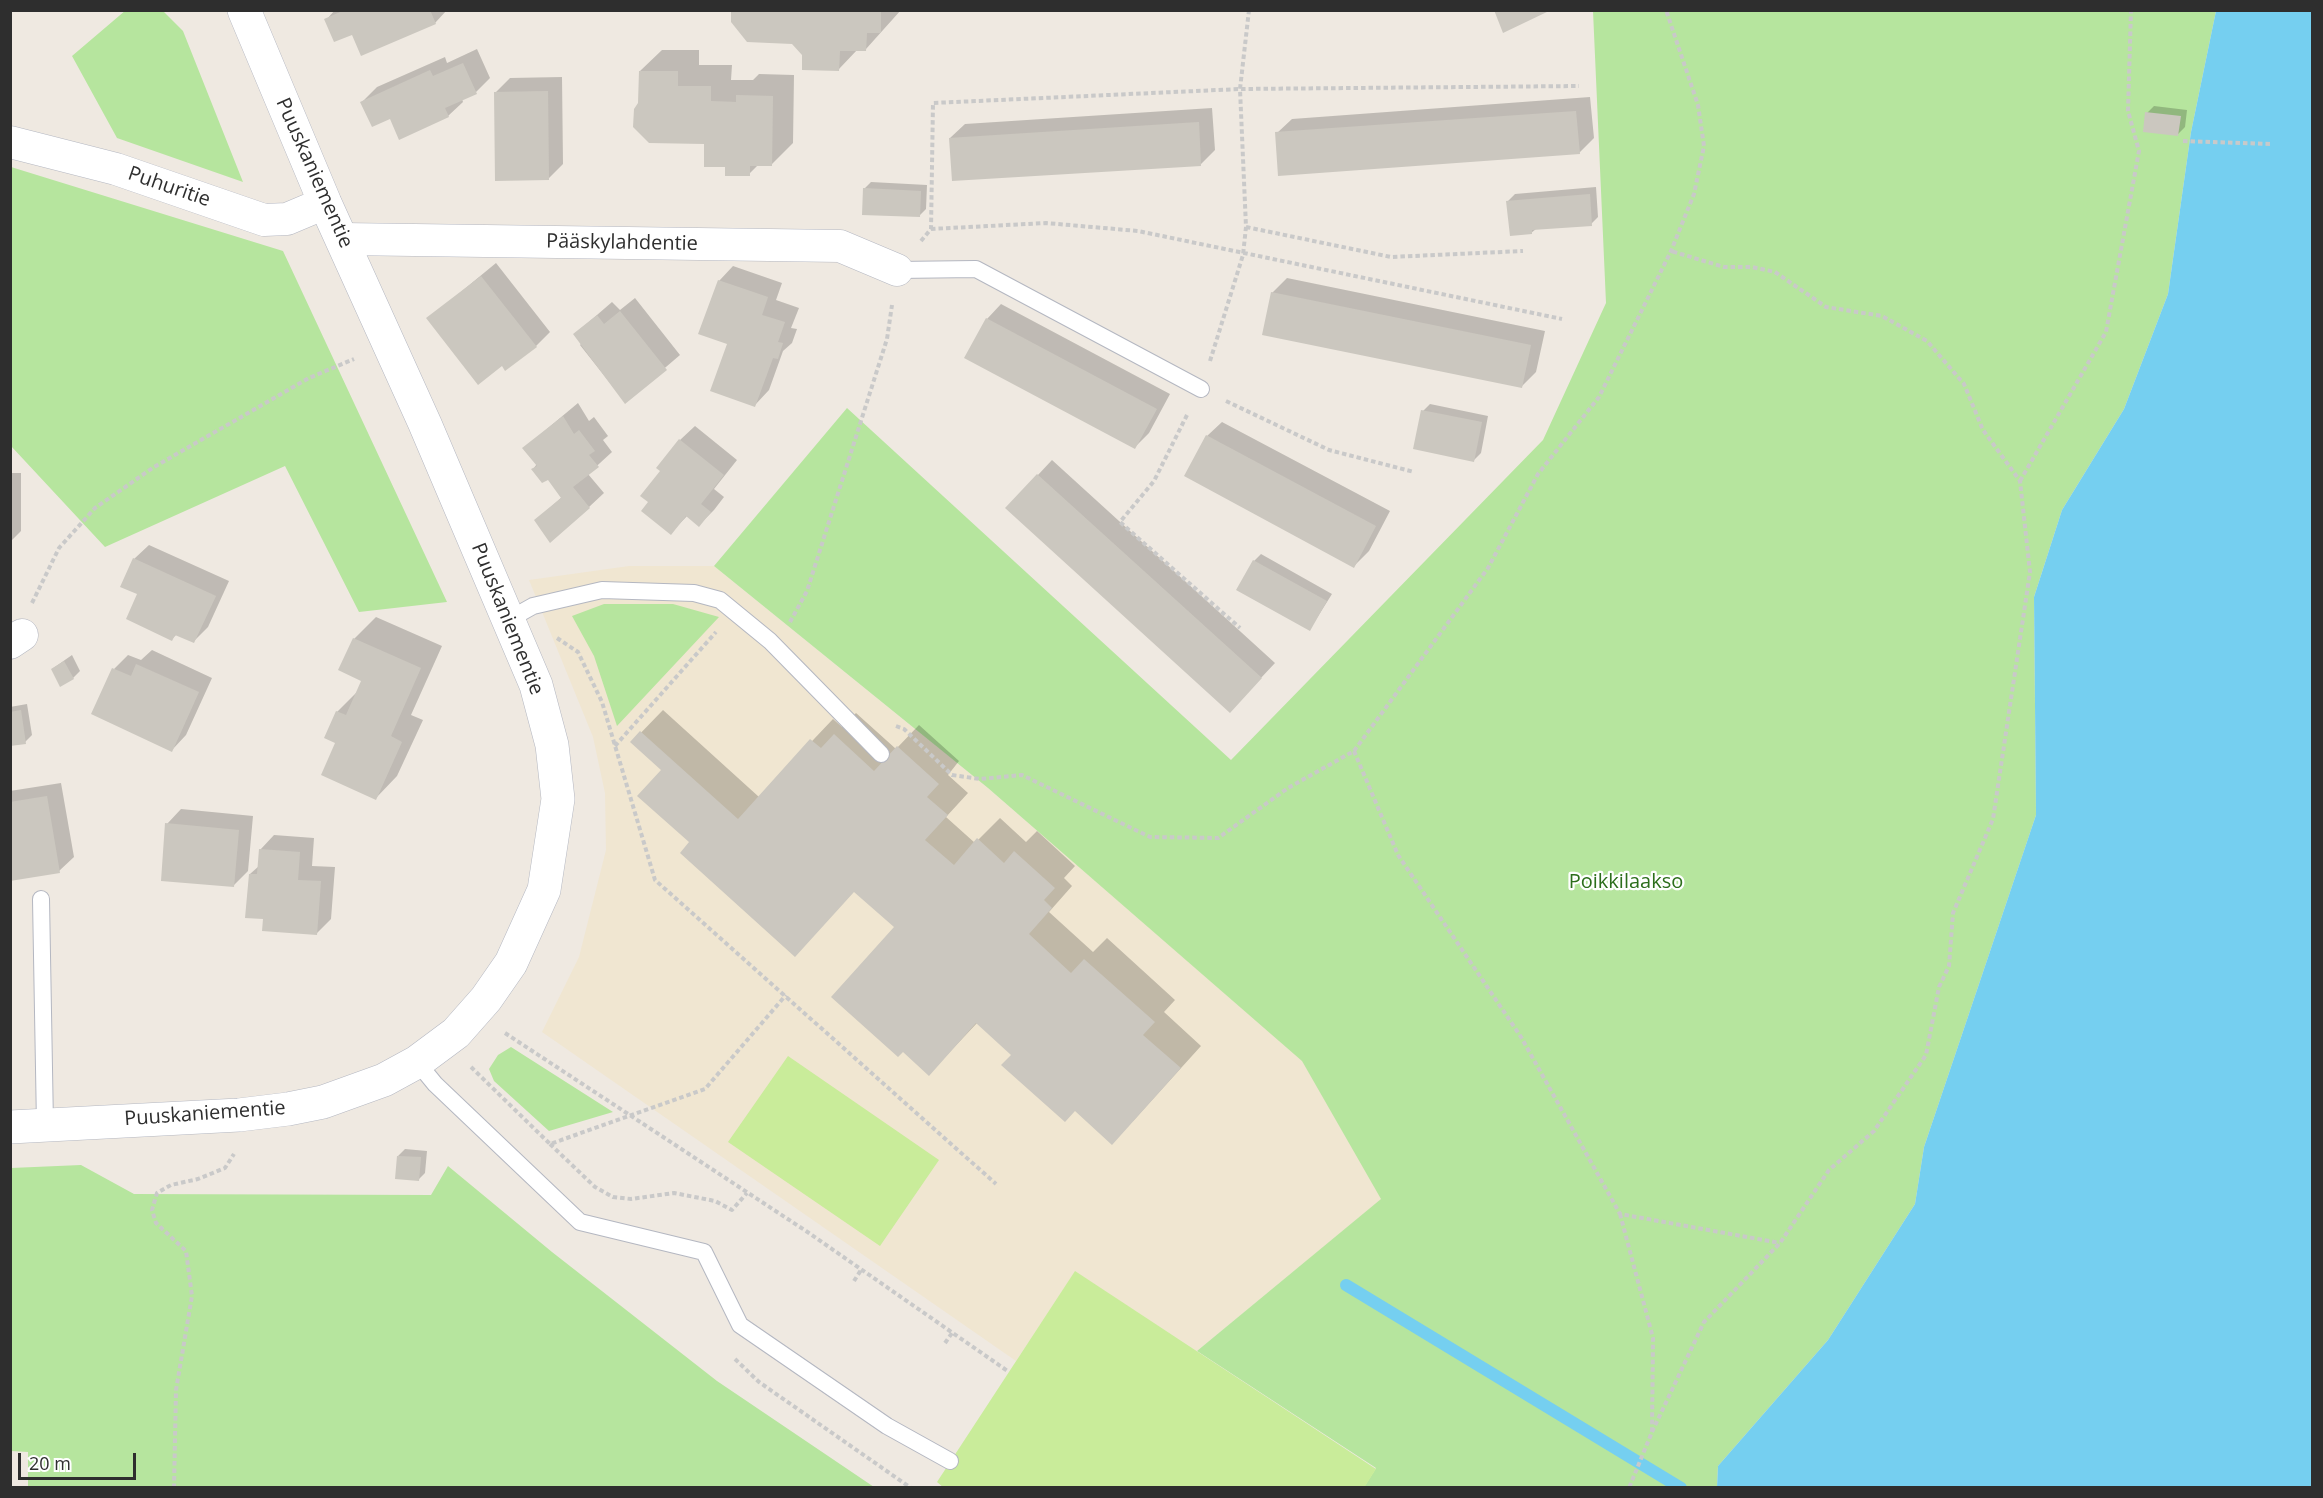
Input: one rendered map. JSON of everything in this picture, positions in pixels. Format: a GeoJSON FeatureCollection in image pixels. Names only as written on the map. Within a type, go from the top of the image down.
{"type":"FeatureCollection","features":[{"type":"Feature","properties":{"kind":"street","name":"Puuskaniementie"},"geometry":{"type":"LineString","coordinates":[[10,1127],[239,1115],[323,1102],[384,1080],[417,1062],[456,1033],[486,999],[511,963],[544,890],[558,799],[552,745],[536,685],[343,239],[325,203],[244,10]]}},
{"type":"Feature","properties":{"kind":"street","name":"Puhuritie"},"geometry":{"type":"LineString","coordinates":[[10,142],[116,169],[264,220],[287,219],[325,203]]}},
{"type":"Feature","properties":{"kind":"street","name":"Pääskylahdentie"},"geometry":{"type":"LineString","coordinates":[[343,239],[840,246],[897,270]]}},
{"type":"Feature","properties":{"kind":"lane"},"geometry":{"type":"LineString","coordinates":[[897,270],[976,269],[1201,389]]}},
{"type":"Feature","properties":{"kind":"lane"},"geometry":{"type":"LineString","coordinates":[[508,620],[533,606],[602,590],[694,592],[720,600],[770,641],[881,754]]}},
{"type":"Feature","properties":{"kind":"lane"},"geometry":{"type":"LineString","coordinates":[[41,899],[45,1125]]}},
{"type":"Feature","properties":{"kind":"lane"},"geometry":{"type":"LineString","coordinates":[[417,1062],[435,1084],[579,1222],[704,1252],[740,1325],[887,1426],[950,1461]]}},
{"type":"Feature","properties":{"kind":"path"},"geometry":{"type":"LineString","coordinates":[[1240,628],[1120,522],[1154,481],[1201,389],[1243,255],[1246,227],[1240,89],[1249,10]]}},
{"type":"Feature","properties":{"kind":"path"},"geometry":{"type":"LineString","coordinates":[[894,725],[904,729],[952,775],[980,779],[1022,775],[1150,837],[1218,838],[1288,788],[1354,751],[1488,568],[1538,474],[1599,397],[1671,251],[1694,194],[1704,146],[1698,105],[1666,10]]}},
{"type":"Feature","properties":{"kind":"path"},"geometry":{"type":"LineString","coordinates":[[2020,481],[2106,332],[2139,151],[2128,111],[2131,10]]}},
{"type":"Feature","properties":{"kind":"path"},"geometry":{"type":"LineString","coordinates":[[770,641],[793,618],[807,591],[887,339],[897,270],[931,229],[933,103],[1240,89],[1579,86]]}},
{"type":"Feature","properties":{"kind":"path"},"geometry":{"type":"LineString","coordinates":[[2183,141],[2271,144]]}},
{"type":"Feature","properties":{"kind":"path"},"geometry":{"type":"LineString","coordinates":[[931,229],[1057,224],[1138,231],[1243,255],[1562,319]]}},
{"type":"Feature","properties":{"kind":"path"},"geometry":{"type":"LineString","coordinates":[[1246,227],[1391,257],[1523,251]]}},
{"type":"Feature","properties":{"kind":"path"},"geometry":{"type":"LineString","coordinates":[[1629,1488],[1652,1432],[1704,1322],[1780,1243],[1829,1170],[1875,1131],[1926,1055],[1939,987],[1949,966],[1953,913],[1993,819],[2030,572],[2020,481],[1983,430],[1964,384],[1927,341],[1882,316],[1826,307],[1775,272],[1752,267],[1724,267],[1671,251]]}},
{"type":"Feature","properties":{"kind":"path"},"geometry":{"type":"LineString","coordinates":[[16,639],[59,549],[95,508],[154,467],[309,378],[354,358]]}},
{"type":"Feature","properties":{"kind":"path"},"geometry":{"type":"LineString","coordinates":[[1201,389],[1329,450],[1414,472]]}},
{"type":"Feature","properties":{"kind":"path"},"geometry":{"type":"LineString","coordinates":[[615,746],[734,611]]}},
{"type":"Feature","properties":{"kind":"path"},"geometry":{"type":"LineString","coordinates":[[552,635],[578,652],[602,702],[654,880],[996,1184]]}},
{"type":"Feature","properties":{"kind":"path"},"geometry":{"type":"LineString","coordinates":[[1354,751],[1398,855],[1521,1037],[1620,1214],[1653,1338],[1652,1432]]}},
{"type":"Feature","properties":{"kind":"path"},"geometry":{"type":"LineString","coordinates":[[550,1144],[705,1089],[786,995]]}},
{"type":"Feature","properties":{"kind":"path"},"geometry":{"type":"LineString","coordinates":[[499,1029],[747,1193],[1009,1372]]}},
{"type":"Feature","properties":{"kind":"path"},"geometry":{"type":"LineString","coordinates":[[464,1060],[595,1187],[613,1197],[631,1198],[674,1193],[716,1201],[732,1210],[747,1193]]}},
{"type":"Feature","properties":{"kind":"path"},"geometry":{"type":"LineString","coordinates":[[174,1488],[176,1390],[192,1296],[186,1251],[156,1223],[152,1210],[157,1193],[171,1185],[198,1179],[225,1168],[238,1145],[239,1115]]}},
{"type":"Feature","properties":{"kind":"path"},"geometry":{"type":"LineString","coordinates":[[1620,1214],[1780,1243]]}},
{"type":"Feature","properties":{"kind":"path"},"geometry":{"type":"LineString","coordinates":[[854,1281],[861,1270]]}},
{"type":"Feature","properties":{"kind":"path"},"geometry":{"type":"LineString","coordinates":[[945,1343],[952,1333]]}},
{"type":"Feature","properties":{"kind":"path"},"geometry":{"type":"LineString","coordinates":[[729,1353],[759,1382],[911,1488]]}},
{"type":"Feature","properties":{"kind":"shaded area"},"geometry":{"type":"Polygon","coordinates":[[[629,566],[714,566],[988,788],[1302,1060],[1382,1199],[1197,1351],[1075,1272],[1016,1361],[542,1032],[579,957],[606,850],[605,793],[593,737],[529,580],[629,566]]]}},
{"type":"Feature","properties":{"kind":"green space"},"geometry":{"type":"Polygon","coordinates":[[[126,10],[163,11],[183,31],[243,182],[117,138],[72,56],[126,10]]]}},
{"type":"Feature","properties":{"kind":"green space","name":"Poikkilaakso"},"geometry":{"type":"Polygon","coordinates":[[[1593,11],[2216,11],[2191,132],[2168,294],[2124,409],[2062,510],[2034,597],[2036,815],[1924,1147],[1915,1204],[1828,1340],[1718,1466],[1717,1487],[1364,1487],[1376,1468],[1197,1351],[1381,1199],[1302,1061],[988,788],[714,566],[847,408],[1231,760],[1543,440],[1606,303],[1593,11]]]}},
{"type":"Feature","properties":{"kind":"green space"},"geometry":{"type":"Polygon","coordinates":[[[11,167],[283,251],[447,602],[359,612],[285,466],[105,547],[11,446],[11,167]]]}},
{"type":"Feature","properties":{"kind":"green space"},"geometry":{"type":"Polygon","coordinates":[[[604,604],[673,604],[719,617],[617,726],[594,656],[572,616],[604,604]]]}},
{"type":"Feature","properties":{"kind":"green space"},"geometry":{"type":"Polygon","coordinates":[[[511,1047],[613,1112],[549,1131],[494,1081],[489,1069],[498,1055],[511,1047]]]}},
{"type":"Feature","properties":{"kind":"green space"},"geometry":{"type":"Polygon","coordinates":[[[788,1056],[939,1160],[880,1246],[728,1142],[788,1056]]]}},
{"type":"Feature","properties":{"kind":"green space"},"geometry":{"type":"Polygon","coordinates":[[[81,1165],[134,1194],[431,1195],[448,1166],[552,1252],[717,1381],[874,1487],[28,1487],[28,1452],[11,1451],[11,1168],[81,1165]]]}},
{"type":"Feature","properties":{"kind":"green space"},"geometry":{"type":"Polygon","coordinates":[[[1075,1271],[1376,1469],[1364,1488],[944,1488],[937,1482],[1075,1271]]]}},
{"type":"Feature","properties":{"kind":"water"},"geometry":{"type":"Polygon","coordinates":[[[2216,11],[2312,11],[2312,1487],[1717,1487],[1718,1466],[1828,1340],[1915,1204],[1924,1147],[2036,815],[2034,597],[2062,510],[2124,409],[2168,294],[2191,132],[2216,11]]]}},
{"type":"Feature","properties":{"kind":"building"},"geometry":{"type":"Polygon","coordinates":[[[345,10],[430,10],[436,24],[361,56],[352,35],[334,42],[324,19],[345,10]]]}},
{"type":"Feature","properties":{"kind":"building"},"geometry":{"type":"Polygon","coordinates":[[[731,10],[881,10],[881,33],[867,33],[866,51],[840,51],[839,71],[802,70],[802,55],[792,44],[747,42],[731,22],[731,10]]]}},
{"type":"Feature","properties":{"kind":"building"},"geometry":{"type":"Polygon","coordinates":[[[1494,10],[1549,10],[1549,11],[1503,33],[1494,10]]]}},
{"type":"Feature","properties":{"kind":"building"},"geometry":{"type":"Polygon","coordinates":[[[463,63],[477,94],[445,108],[449,117],[399,140],[390,119],[372,127],[360,102],[430,70],[433,76],[463,63]]]}},
{"type":"Feature","properties":{"kind":"building"},"geometry":{"type":"Polygon","coordinates":[[[639,71],[678,71],[678,86],[711,86],[711,101],[736,102],[736,95],[773,96],[772,166],[750,166],[750,176],[725,176],[725,167],[704,167],[704,144],[649,143],[633,127],[634,109],[638,103],[639,71]]]}},
{"type":"Feature","properties":{"kind":"building"},"geometry":{"type":"Polygon","coordinates":[[[548,91],[549,180],[495,181],[494,92],[548,91]]]}},
{"type":"Feature","properties":{"kind":"building"},"geometry":{"type":"Polygon","coordinates":[[[1576,111],[1580,154],[1278,176],[1275,132],[1576,111]]]}},
{"type":"Feature","properties":{"kind":"building"},"geometry":{"type":"Polygon","coordinates":[[[2145,112],[2181,116],[2178,136],[2143,132],[2145,112]]]}},
{"type":"Feature","properties":{"kind":"building"},"geometry":{"type":"Polygon","coordinates":[[[1199,122],[1201,166],[952,181],[949,138],[1199,122]]]}},
{"type":"Feature","properties":{"kind":"building"},"geometry":{"type":"Polygon","coordinates":[[[863,188],[921,191],[920,217],[862,215],[863,188]]]}},
{"type":"Feature","properties":{"kind":"building"},"geometry":{"type":"Polygon","coordinates":[[[1590,194],[1592,226],[1532,230],[1532,234],[1510,236],[1506,201],[1590,194]]]}},
{"type":"Feature","properties":{"kind":"building"},"geometry":{"type":"Polygon","coordinates":[[[481,276],[537,347],[505,371],[502,366],[478,385],[426,318],[481,276]]]}},
{"type":"Feature","properties":{"kind":"building"},"geometry":{"type":"Polygon","coordinates":[[[718,280],[768,297],[762,315],[785,322],[778,342],[783,343],[778,359],[773,358],[755,407],[710,391],[727,344],[698,334],[718,280]]]}},
{"type":"Feature","properties":{"kind":"building"},"geometry":{"type":"Polygon","coordinates":[[[1271,292],[1531,345],[1522,388],[1262,335],[1271,292]]]}},
{"type":"Feature","properties":{"kind":"building"},"geometry":{"type":"Polygon","coordinates":[[[620,311],[667,370],[625,404],[573,334],[597,315],[604,324],[620,311]]]}},
{"type":"Feature","properties":{"kind":"building"},"geometry":{"type":"Polygon","coordinates":[[[986,318],[1157,409],[1135,449],[964,358],[986,318]]]}},
{"type":"Feature","properties":{"kind":"building"},"geometry":{"type":"Polygon","coordinates":[[[1421,410],[1482,422],[1474,462],[1413,449],[1421,410]]]}},
{"type":"Feature","properties":{"kind":"building"},"geometry":{"type":"Polygon","coordinates":[[[563,416],[574,434],[579,430],[595,451],[589,455],[599,467],[573,487],[590,508],[550,543],[534,520],[561,498],[548,480],[542,483],[531,469],[537,466],[522,448],[563,416]]]}},
{"type":"Feature","properties":{"kind":"building"},"geometry":{"type":"Polygon","coordinates":[[[1206,435],[1376,526],[1354,568],[1184,476],[1206,435]]]}},
{"type":"Feature","properties":{"kind":"building"},"geometry":{"type":"Polygon","coordinates":[[[679,439],[724,475],[701,504],[711,512],[699,527],[686,516],[671,535],[641,511],[648,502],[640,496],[660,471],[656,468],[679,439]]]}},
{"type":"Feature","properties":{"kind":"building"},"geometry":{"type":"Polygon","coordinates":[[[1037,474],[1262,678],[1230,713],[1005,508],[1037,474]]]}},
{"type":"Feature","properties":{"kind":"building"},"geometry":{"type":"Polygon","coordinates":[[[133,558],[216,596],[194,643],[175,635],[172,641],[126,619],[137,594],[120,587],[133,558]]]}},
{"type":"Feature","properties":{"kind":"building"},"geometry":{"type":"Polygon","coordinates":[[[1253,560],[1327,601],[1310,631],[1236,590],[1253,560]]]}},
{"type":"Feature","properties":{"kind":"building"},"geometry":{"type":"Polygon","coordinates":[[[353,638],[421,668],[391,736],[402,742],[376,800],[321,775],[335,743],[324,738],[336,711],[346,715],[361,681],[338,670],[353,638]]]}},
{"type":"Feature","properties":{"kind":"building"},"geometry":{"type":"Polygon","coordinates":[[[64,661],[74,679],[60,687],[51,669],[64,661]]]}},
{"type":"Feature","properties":{"kind":"building"},"geometry":{"type":"Polygon","coordinates":[[[136,664],[199,692],[172,752],[91,714],[112,668],[131,676],[136,664]]]}},
{"type":"Feature","properties":{"kind":"building"},"geometry":{"type":"Polygon","coordinates":[[[21,710],[26,744],[10,746],[10,712],[21,710]]]}},
{"type":"Feature","properties":{"kind":"building"},"geometry":{"type":"Polygon","coordinates":[[[640,731],[738,819],[810,739],[821,748],[834,734],[874,771],[897,746],[939,784],[927,797],[948,815],[925,840],[954,865],[977,838],[1004,863],[1014,851],[1055,888],[1044,900],[1052,908],[1029,934],[1071,973],[1084,959],[1155,1022],[1143,1035],[1181,1068],[1112,1145],[1075,1111],[1065,1122],[1001,1065],[1011,1055],[976,1023],[929,1076],[903,1052],[898,1057],[831,997],[894,927],[854,892],[795,957],[680,853],[689,842],[637,796],[661,770],[630,742],[640,731]]]}},
{"type":"Feature","properties":{"kind":"building"},"geometry":{"type":"Polygon","coordinates":[[[47,796],[60,873],[10,881],[10,802],[47,796]]]}},
{"type":"Feature","properties":{"kind":"building"},"geometry":{"type":"Polygon","coordinates":[[[165,823],[239,830],[234,887],[161,881],[165,823]]]}},
{"type":"Feature","properties":{"kind":"building"},"geometry":{"type":"Polygon","coordinates":[[[259,849],[300,852],[298,880],[321,881],[317,935],[262,931],[263,919],[245,918],[249,874],[257,874],[259,849]]]}},
{"type":"Feature","properties":{"kind":"building"},"geometry":{"type":"Polygon","coordinates":[[[397,1156],[421,1157],[419,1181],[395,1179],[397,1156]]]}},
{"type":"Feature","properties":{"kind":"waterway"},"geometry":{"type":"LineString","coordinates":[[1346,1285],[1681,1488]]}}]}
